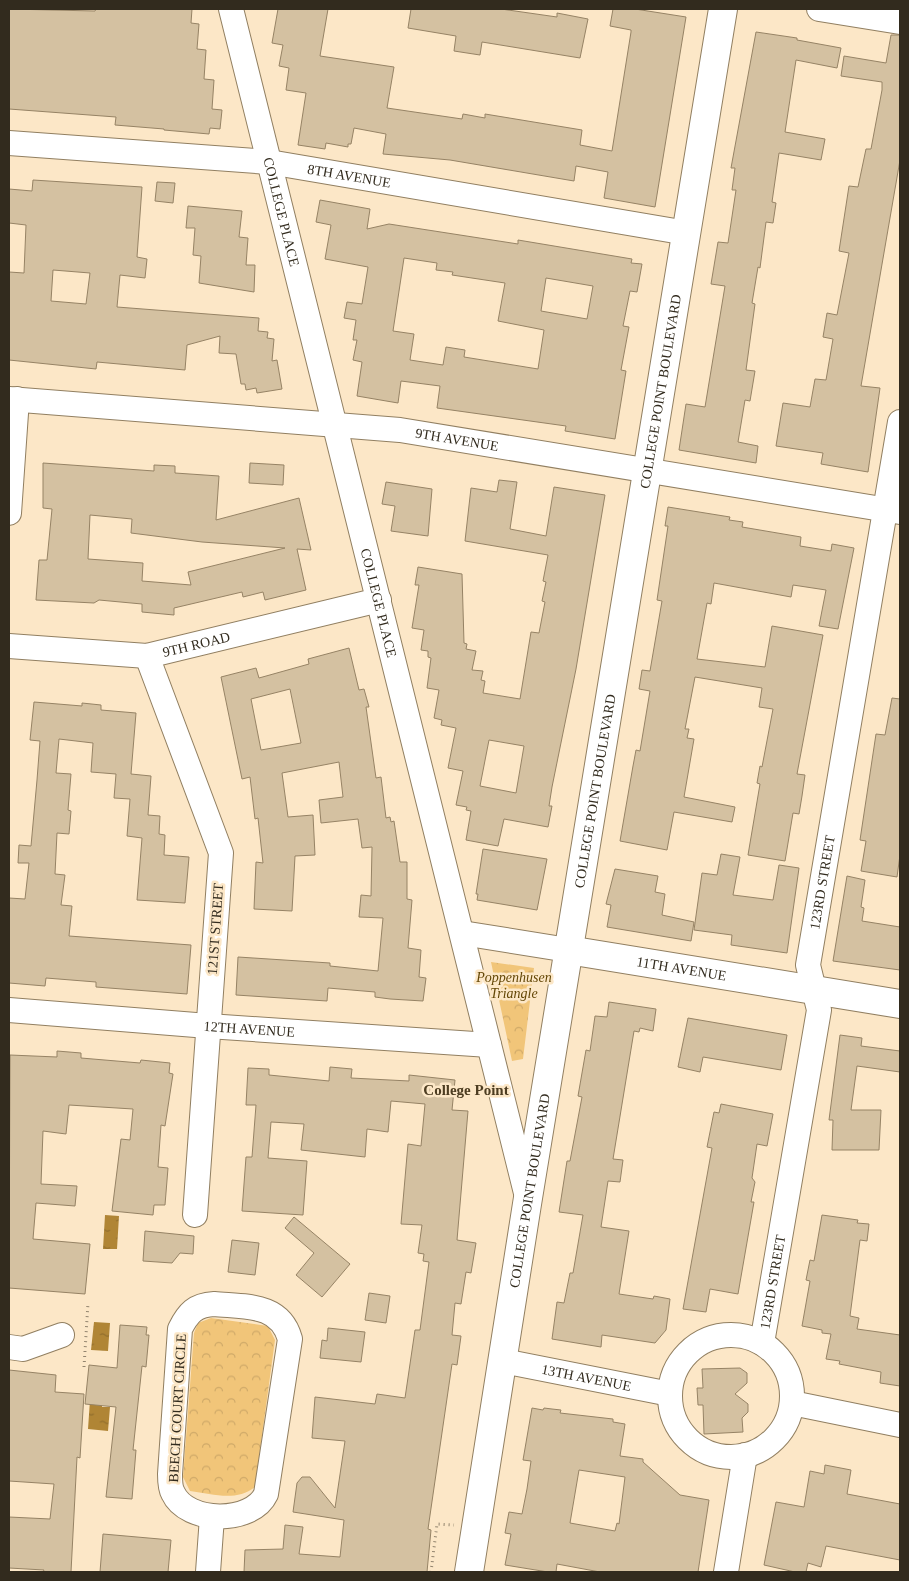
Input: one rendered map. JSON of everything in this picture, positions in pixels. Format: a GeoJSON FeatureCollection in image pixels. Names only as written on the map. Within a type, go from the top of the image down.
{"type":"FeatureCollection","features":[{"type":"Feature","properties":{"kind":"street","name":"COLLEGE PLACE"},"geometry":{"type":"LineString","coordinates":[[231,9],[528,1199]]}},
{"type":"Feature","properties":{"kind":"street","name":"COLLEGE POINT BOULEVARD"},"geometry":{"type":"LineString","coordinates":[[470,1572],[568,950],[723,9]]}},
{"type":"Feature","properties":{"kind":"street"},"geometry":{"type":"LineString","coordinates":[[819,9],[900,22]]}},
{"type":"Feature","properties":{"kind":"street","name":"8TH AVENUE"},"geometry":{"type":"LineString","coordinates":[[9,143],[269,162],[686,232]]}},
{"type":"Feature","properties":{"kind":"street"},"geometry":{"type":"LineString","coordinates":[[9,513],[13,399]]}},
{"type":"Feature","properties":{"kind":"street","name":"9TH AVENUE"},"geometry":{"type":"LineString","coordinates":[[13,399],[400,430],[893,510]]}},
{"type":"Feature","properties":{"kind":"street","name":"123RD STREET"},"geometry":{"type":"LineString","coordinates":[[762,1343],[819,1010],[808,965],[893,510],[900,422]]}},
{"type":"Feature","properties":{"kind":"street","name":"9TH ROAD"},"geometry":{"type":"LineString","coordinates":[[9,646],[147,656],[379,600]]}},
{"type":"Feature","properties":{"kind":"street","name":"121ST STREET"},"geometry":{"type":"LineString","coordinates":[[147,656],[221,853],[195,1215]]}},
{"type":"Feature","properties":{"kind":"street","name":"11TH AVENUE"},"geometry":{"type":"LineString","coordinates":[[462,933],[900,1004]]}},
{"type":"Feature","properties":{"kind":"street","name":"12TH AVENUE"},"geometry":{"type":"LineString","coordinates":[[9,1010],[489,1045]]}},
{"type":"Feature","properties":{"kind":"street","name":"BEECH COURT CIRCLE"},"geometry":{"type":"LineString","coordinates":[[204,1304],[263,1309],[280,1318],[288,1329],[290,1339],[266,1494],[262,1503],[246,1513],[212,1517],[182,1504],[173,1494],[170,1484],[180,1330],[187,1315],[204,1304]]}},
{"type":"Feature","properties":{"kind":"street"},"geometry":{"type":"LineString","coordinates":[[9,1347],[23,1349],[62,1334]]}},
{"type":"Feature","properties":{"kind":"street"},"geometry":{"type":"LineString","coordinates":[[729,1334],[744,1336],[762,1343],[773,1350],[785,1366],[792,1386],[792,1403],[784,1428],[775,1440],[757,1452],[738,1457],[718,1456],[702,1450],[689,1440],[673,1416],[670,1394],[672,1378],[679,1363],[691,1350],[702,1342],[729,1334]]}},
{"type":"Feature","properties":{"kind":"street","name":"13TH AVENUE"},"geometry":{"type":"LineString","coordinates":[[503,1361],[670,1394]]}},
{"type":"Feature","properties":{"kind":"street"},"geometry":{"type":"LineString","coordinates":[[792,1403],[900,1425]]}},
{"type":"Feature","properties":{"kind":"street"},"geometry":{"type":"LineString","coordinates":[[726,1572],[745,1455]]}},
{"type":"Feature","properties":{"kind":"street"},"geometry":{"type":"LineString","coordinates":[[208,1572],[212,1517]]}},
{"type":"Feature","properties":{"kind":"path"},"geometry":{"type":"LineString","coordinates":[[84,1366],[88,1303]]}},
{"type":"Feature","properties":{"kind":"path"},"geometry":{"type":"LineString","coordinates":[[431,1572],[437,1524],[454,1525]]}},
{"type":"Feature","properties":{"kind":"green space","name":"Poppenhusen Triangle"},"geometry":{"type":"Polygon","coordinates":[[[491,962],[534,968],[523,1059],[512,1061],[491,962]]]}},
{"type":"Feature","properties":{"kind":"green space"},"geometry":{"type":"Polygon","coordinates":[[[211,1318],[268,1326],[275,1340],[255,1487],[248,1492],[232,1496],[190,1491],[183,1477],[194,1333],[198,1323],[211,1318]]]}},
{"type":"Feature","properties":{"kind":"water"},"geometry":{"type":"Polygon","coordinates":[[[105,1215],[119,1216],[117,1249],[103,1249],[105,1215]]]}},
{"type":"Feature","properties":{"kind":"water"},"geometry":{"type":"Polygon","coordinates":[[[94,1322],[110,1323],[108,1351],[91,1350],[94,1322]]]}},
{"type":"Feature","properties":{"kind":"water"},"geometry":{"type":"Polygon","coordinates":[[[90,1400],[102,1401],[102,1407],[110,1407],[108,1431],[88,1429],[90,1400]]]}},
{"type":"Feature","properties":{"kind":"building"},"geometry":{"type":"Polygon","coordinates":[[[9,9],[95,11],[96,9],[192,9],[191,23],[199,24],[197,49],[206,50],[204,79],[214,80],[212,109],[222,110],[220,129],[210,128],[209,134],[164,130],[115,125],[116,117],[9,109],[9,9]]]}},
{"type":"Feature","properties":{"kind":"building"},"geometry":{"type":"Polygon","coordinates":[[[278,9],[328,9],[320,56],[394,67],[387,108],[462,119],[463,114],[485,118],[485,114],[582,130],[580,145],[612,151],[631,32],[631,30],[610,26],[613,9],[635,9],[686,17],[655,207],[604,198],[608,172],[576,166],[574,181],[450,160],[383,154],[386,134],[354,128],[351,144],[348,144],[348,147],[326,143],[325,149],[298,145],[306,93],[286,90],[289,68],[279,66],[283,45],[272,43],[278,9]]]}},
{"type":"Feature","properties":{"kind":"building"},"geometry":{"type":"Polygon","coordinates":[[[411,9],[501,9],[557,17],[557,13],[588,19],[580,58],[482,42],[480,55],[454,51],[456,36],[408,28],[411,9]]]}},
{"type":"Feature","properties":{"kind":"building"},"geometry":{"type":"Polygon","coordinates":[[[756,32],[797,38],[797,40],[841,48],[837,68],[796,60],[785,132],[825,139],[821,160],[779,153],[772,202],[776,203],[773,223],[766,222],[760,268],[758,267],[752,303],[755,304],[746,370],[755,371],[750,401],[745,400],[738,442],[758,446],[756,463],[679,450],[686,404],[705,407],[725,286],[711,284],[718,242],[728,243],[736,190],[732,190],[735,168],[731,168],[756,32]]]}},
{"type":"Feature","properties":{"kind":"building"},"geometry":{"type":"Polygon","coordinates":[[[891,35],[900,35],[900,160],[861,386],[880,388],[868,472],[821,464],[823,453],[776,446],[783,403],[810,407],[815,379],[826,380],[833,339],[823,337],[827,313],[837,315],[849,253],[839,251],[849,186],[858,187],[866,149],[871,149],[882,90],[882,82],[841,76],[844,56],[886,63],[891,35]]]}},
{"type":"Feature","properties":{"kind":"building"},"geometry":{"type":"Polygon","coordinates":[[[33,180],[142,187],[137,257],[147,259],[145,278],[120,275],[117,307],[259,318],[258,331],[268,332],[267,338],[274,339],[272,361],[277,360],[282,389],[257,393],[256,388],[246,390],[245,384],[241,384],[236,354],[219,353],[220,336],[187,345],[185,370],[97,362],[96,369],[9,360],[9,272],[24,273],[26,225],[9,223],[9,189],[32,191],[33,180]],[[53,270],[51,301],[86,304],[90,273],[53,270]]]}},
{"type":"Feature","properties":{"kind":"building"},"geometry":{"type":"Polygon","coordinates":[[[157,182],[175,183],[173,203],[155,201],[157,182]]]}},
{"type":"Feature","properties":{"kind":"building"},"geometry":{"type":"Polygon","coordinates":[[[320,200],[370,209],[367,229],[389,224],[518,244],[518,240],[632,259],[631,263],[642,264],[637,292],[630,291],[623,326],[629,327],[621,370],[626,371],[615,439],[565,431],[566,426],[437,408],[440,386],[401,381],[398,403],[357,396],[362,362],[353,360],[357,340],[353,340],[356,320],[344,318],[347,302],[362,304],[368,267],[325,259],[331,225],[316,222],[320,200]],[[404,258],[393,331],[414,334],[410,360],[443,365],[446,347],[465,350],[464,357],[538,369],[544,330],[498,321],[505,283],[452,275],[453,272],[436,270],[437,263],[404,258]],[[546,278],[541,311],[587,319],[593,286],[546,278]]]}},
{"type":"Feature","properties":{"kind":"building"},"geometry":{"type":"Polygon","coordinates":[[[188,206],[242,211],[239,237],[248,238],[246,265],[255,265],[254,292],[199,283],[201,256],[193,255],[195,228],[186,228],[188,206]]]}},
{"type":"Feature","properties":{"kind":"building"},"geometry":{"type":"Polygon","coordinates":[[[43,463],[154,471],[154,465],[175,466],[175,473],[219,476],[216,520],[299,498],[311,550],[297,549],[306,590],[265,600],[263,592],[243,597],[242,592],[174,608],[174,615],[142,612],[142,604],[99,600],[94,603],[36,600],[39,560],[47,560],[52,509],[43,508],[43,463]],[[90,515],[88,559],[143,563],[142,581],[191,585],[188,572],[285,548],[202,542],[131,533],[132,519],[90,515]]]}},
{"type":"Feature","properties":{"kind":"building"},"geometry":{"type":"Polygon","coordinates":[[[250,463],[284,465],[283,485],[249,483],[250,463]]]}},
{"type":"Feature","properties":{"kind":"building"},"geometry":{"type":"Polygon","coordinates":[[[499,480],[517,482],[510,529],[546,536],[554,487],[605,495],[576,669],[552,787],[549,806],[552,806],[548,827],[504,819],[498,846],[466,840],[471,811],[466,810],[467,807],[456,805],[463,771],[448,768],[456,728],[441,725],[442,720],[434,718],[439,690],[427,688],[431,658],[428,657],[428,651],[421,650],[424,630],[412,628],[419,585],[415,585],[418,567],[462,574],[464,643],[467,644],[466,649],[476,651],[472,670],[483,671],[481,680],[485,681],[483,693],[520,699],[531,632],[539,633],[545,602],[542,601],[546,582],[543,581],[548,555],[465,541],[471,488],[497,492],[499,480]],[[489,740],[480,786],[516,793],[524,746],[489,740]]]}},
{"type":"Feature","properties":{"kind":"building"},"geometry":{"type":"Polygon","coordinates":[[[386,482],[432,489],[428,536],[391,531],[395,506],[382,504],[386,482]]]}},
{"type":"Feature","properties":{"kind":"building"},"geometry":{"type":"Polygon","coordinates":[[[668,507],[730,517],[729,520],[743,522],[742,527],[801,537],[800,546],[831,551],[832,544],[854,548],[838,629],[819,626],[826,590],[793,585],[791,597],[714,583],[711,604],[707,603],[697,659],[765,667],[772,626],[823,635],[797,774],[805,775],[799,814],[793,813],[785,861],[748,855],[760,784],[757,783],[760,766],[762,767],[773,709],[759,707],[762,688],[695,677],[685,729],[689,729],[687,738],[694,739],[684,797],[735,807],[732,822],[674,812],[667,850],[620,841],[636,750],[640,751],[650,691],[639,689],[642,670],[650,671],[662,601],[657,600],[668,526],[665,526],[668,507]]]}},
{"type":"Feature","properties":{"kind":"building"},"geometry":{"type":"Polygon","coordinates":[[[349,648],[359,690],[364,689],[369,707],[366,707],[376,778],[381,777],[386,818],[390,817],[391,822],[394,821],[400,862],[407,862],[407,899],[412,900],[408,948],[421,950],[419,977],[426,978],[423,1001],[375,997],[375,992],[328,988],[327,1001],[236,995],[238,957],[330,963],[330,966],[378,971],[383,918],[359,917],[361,895],[371,896],[372,847],[362,848],[358,819],[321,823],[319,800],[343,797],[339,762],[282,773],[288,817],[313,815],[315,855],[295,856],[292,911],[254,909],[256,862],[263,863],[258,818],[255,819],[250,777],[242,779],[221,677],[256,668],[259,678],[309,664],[308,659],[349,648]],[[290,689],[251,699],[261,750],[301,743],[290,689]]]}},
{"type":"Feature","properties":{"kind":"building"},"geometry":{"type":"Polygon","coordinates":[[[892,698],[900,699],[900,855],[897,877],[861,871],[866,841],[860,840],[876,734],[885,735],[892,698]]]}},
{"type":"Feature","properties":{"kind":"building"},"geometry":{"type":"Polygon","coordinates":[[[34,702],[82,706],[82,703],[101,705],[101,710],[136,713],[131,774],[151,776],[148,815],[160,816],[159,834],[165,835],[164,855],[189,857],[185,903],[137,900],[142,838],[127,836],[130,799],[114,798],[116,774],[91,772],[93,743],[59,739],[56,773],[71,774],[68,810],[71,811],[69,834],[57,833],[55,874],[65,875],[61,905],[72,906],[69,936],[191,945],[187,994],[96,987],[96,982],[46,978],[45,986],[9,983],[9,898],[25,899],[29,863],[18,863],[19,845],[31,846],[37,780],[40,741],[30,740],[34,702]]]}},
{"type":"Feature","properties":{"kind":"building"},"geometry":{"type":"Polygon","coordinates":[[[483,849],[547,859],[537,910],[477,900],[478,894],[476,894],[483,849]]]}},
{"type":"Feature","properties":{"kind":"building"},"geometry":{"type":"Polygon","coordinates":[[[721,854],[740,857],[733,895],[773,900],[779,865],[799,868],[787,953],[731,945],[732,935],[694,930],[702,873],[717,875],[721,854]]]}},
{"type":"Feature","properties":{"kind":"building"},"geometry":{"type":"Polygon","coordinates":[[[615,869],[658,876],[655,892],[665,894],[662,915],[694,922],[691,941],[607,927],[611,905],[606,904],[615,869]]]}},
{"type":"Feature","properties":{"kind":"building"},"geometry":{"type":"Polygon","coordinates":[[[847,876],[865,880],[861,907],[864,908],[862,921],[900,927],[900,970],[833,961],[847,876]]]}},
{"type":"Feature","properties":{"kind":"building"},"geometry":{"type":"Polygon","coordinates":[[[609,1002],[656,1009],[653,1031],[640,1028],[639,1032],[634,1031],[613,1159],[623,1160],[620,1182],[608,1181],[601,1227],[629,1231],[619,1294],[653,1299],[654,1296],[670,1299],[666,1330],[655,1343],[602,1335],[601,1347],[552,1339],[557,1302],[564,1303],[570,1273],[573,1273],[583,1215],[559,1212],[567,1161],[570,1161],[582,1097],[578,1096],[586,1050],[590,1051],[595,1016],[607,1017],[609,1002]]]}},
{"type":"Feature","properties":{"kind":"building"},"geometry":{"type":"Polygon","coordinates":[[[688,1018],[787,1035],[781,1070],[703,1057],[700,1072],[678,1067],[688,1018]]]}},
{"type":"Feature","properties":{"kind":"building"},"geometry":{"type":"Polygon","coordinates":[[[840,1035],[862,1038],[861,1046],[900,1051],[900,1072],[857,1066],[851,1110],[881,1110],[879,1150],[832,1150],[833,1120],[829,1120],[840,1035]]]}},
{"type":"Feature","properties":{"kind":"building"},"geometry":{"type":"Polygon","coordinates":[[[57,1051],[81,1053],[81,1058],[140,1063],[141,1060],[170,1063],[169,1073],[173,1074],[165,1126],[161,1125],[158,1167],[168,1168],[165,1205],[154,1205],[153,1215],[112,1211],[121,1139],[130,1140],[133,1109],[69,1105],[66,1134],[43,1131],[41,1184],[77,1186],[75,1206],[36,1203],[33,1239],[90,1244],[85,1294],[9,1288],[10,1055],[57,1057],[57,1051]]]}},
{"type":"Feature","properties":{"kind":"building"},"geometry":{"type":"Polygon","coordinates":[[[330,1067],[352,1069],[351,1078],[409,1081],[409,1075],[455,1080],[452,1110],[468,1111],[457,1240],[476,1243],[471,1273],[466,1272],[461,1304],[455,1303],[452,1335],[461,1336],[457,1365],[452,1364],[428,1529],[431,1530],[427,1572],[244,1572],[245,1550],[283,1549],[285,1525],[303,1527],[299,1554],[340,1557],[344,1520],[293,1512],[297,1483],[302,1477],[310,1477],[335,1508],[345,1441],[312,1438],[315,1397],[375,1404],[377,1394],[405,1398],[415,1330],[420,1330],[429,1262],[423,1261],[424,1254],[418,1253],[422,1225],[401,1224],[408,1144],[421,1146],[425,1104],[391,1101],[388,1132],[367,1129],[365,1157],[301,1150],[304,1124],[271,1122],[268,1158],[307,1161],[303,1215],[242,1211],[246,1157],[252,1157],[256,1105],[246,1105],[248,1068],[269,1069],[269,1075],[329,1081],[330,1067]]]}},
{"type":"Feature","properties":{"kind":"building"},"geometry":{"type":"Polygon","coordinates":[[[721,1104],[773,1114],[767,1146],[757,1144],[752,1178],[755,1182],[751,1202],[754,1202],[738,1294],[710,1289],[706,1312],[683,1309],[712,1148],[707,1147],[714,1112],[719,1113],[721,1104]]]}},
{"type":"Feature","properties":{"kind":"building"},"geometry":{"type":"Polygon","coordinates":[[[822,1215],[858,1220],[857,1223],[869,1224],[867,1241],[860,1240],[850,1316],[859,1318],[857,1329],[900,1335],[900,1386],[880,1383],[881,1372],[839,1364],[840,1361],[826,1359],[831,1334],[802,1326],[810,1281],[806,1280],[810,1260],[814,1261],[822,1215]]]}},
{"type":"Feature","properties":{"kind":"building"},"geometry":{"type":"Polygon","coordinates":[[[294,1217],[350,1264],[322,1297],[296,1275],[314,1253],[285,1228],[294,1217]]]}},
{"type":"Feature","properties":{"kind":"building"},"geometry":{"type":"Polygon","coordinates":[[[145,1231],[194,1236],[193,1254],[180,1253],[172,1263],[143,1261],[145,1231]]]}},
{"type":"Feature","properties":{"kind":"building"},"geometry":{"type":"Polygon","coordinates":[[[232,1240],[259,1243],[255,1275],[228,1272],[232,1240]]]}},
{"type":"Feature","properties":{"kind":"building"},"geometry":{"type":"Polygon","coordinates":[[[369,1293],[390,1296],[386,1323],[365,1320],[369,1293]]]}},
{"type":"Feature","properties":{"kind":"building"},"geometry":{"type":"Polygon","coordinates":[[[120,1325],[147,1327],[146,1335],[149,1335],[146,1367],[142,1366],[133,1450],[136,1450],[132,1499],[106,1497],[116,1407],[85,1404],[89,1365],[117,1368],[120,1325]]]}},
{"type":"Feature","properties":{"kind":"building"},"geometry":{"type":"Polygon","coordinates":[[[328,1328],[365,1332],[361,1362],[320,1358],[322,1340],[327,1341],[328,1328]]]}},
{"type":"Feature","properties":{"kind":"building"},"geometry":{"type":"Polygon","coordinates":[[[740,1368],[747,1373],[747,1383],[735,1394],[748,1404],[748,1412],[742,1418],[743,1432],[704,1434],[703,1405],[698,1405],[697,1388],[703,1388],[702,1369],[740,1368]]]}},
{"type":"Feature","properties":{"kind":"building"},"geometry":{"type":"Polygon","coordinates":[[[9,1370],[56,1375],[55,1392],[84,1394],[80,1458],[77,1457],[71,1572],[43,1572],[44,1570],[9,1568],[9,1517],[50,1519],[54,1484],[9,1481],[9,1370]]]}},
{"type":"Feature","properties":{"kind":"building"},"geometry":{"type":"Polygon","coordinates":[[[532,1408],[561,1410],[560,1413],[613,1419],[613,1422],[625,1424],[620,1456],[643,1459],[643,1462],[680,1495],[709,1500],[698,1572],[600,1572],[557,1564],[556,1572],[548,1572],[505,1565],[511,1534],[505,1533],[509,1512],[522,1514],[527,1489],[531,1461],[523,1460],[532,1408]],[[579,1470],[570,1523],[615,1531],[617,1523],[619,1524],[625,1477],[579,1470]]]}},
{"type":"Feature","properties":{"kind":"building"},"geometry":{"type":"Polygon","coordinates":[[[825,1465],[851,1470],[847,1494],[900,1504],[900,1560],[826,1546],[821,1567],[808,1563],[806,1572],[795,1572],[764,1565],[776,1502],[804,1507],[810,1471],[824,1474],[825,1465]]]}},
{"type":"Feature","properties":{"kind":"building"},"geometry":{"type":"Polygon","coordinates":[[[103,1534],[171,1540],[168,1572],[100,1572],[103,1534]]]}},
{"type":"Feature","properties":{"kind":"district","name":"College Point"},"geometry":{"type":"Point","coordinates":[466,1090]}}]}
